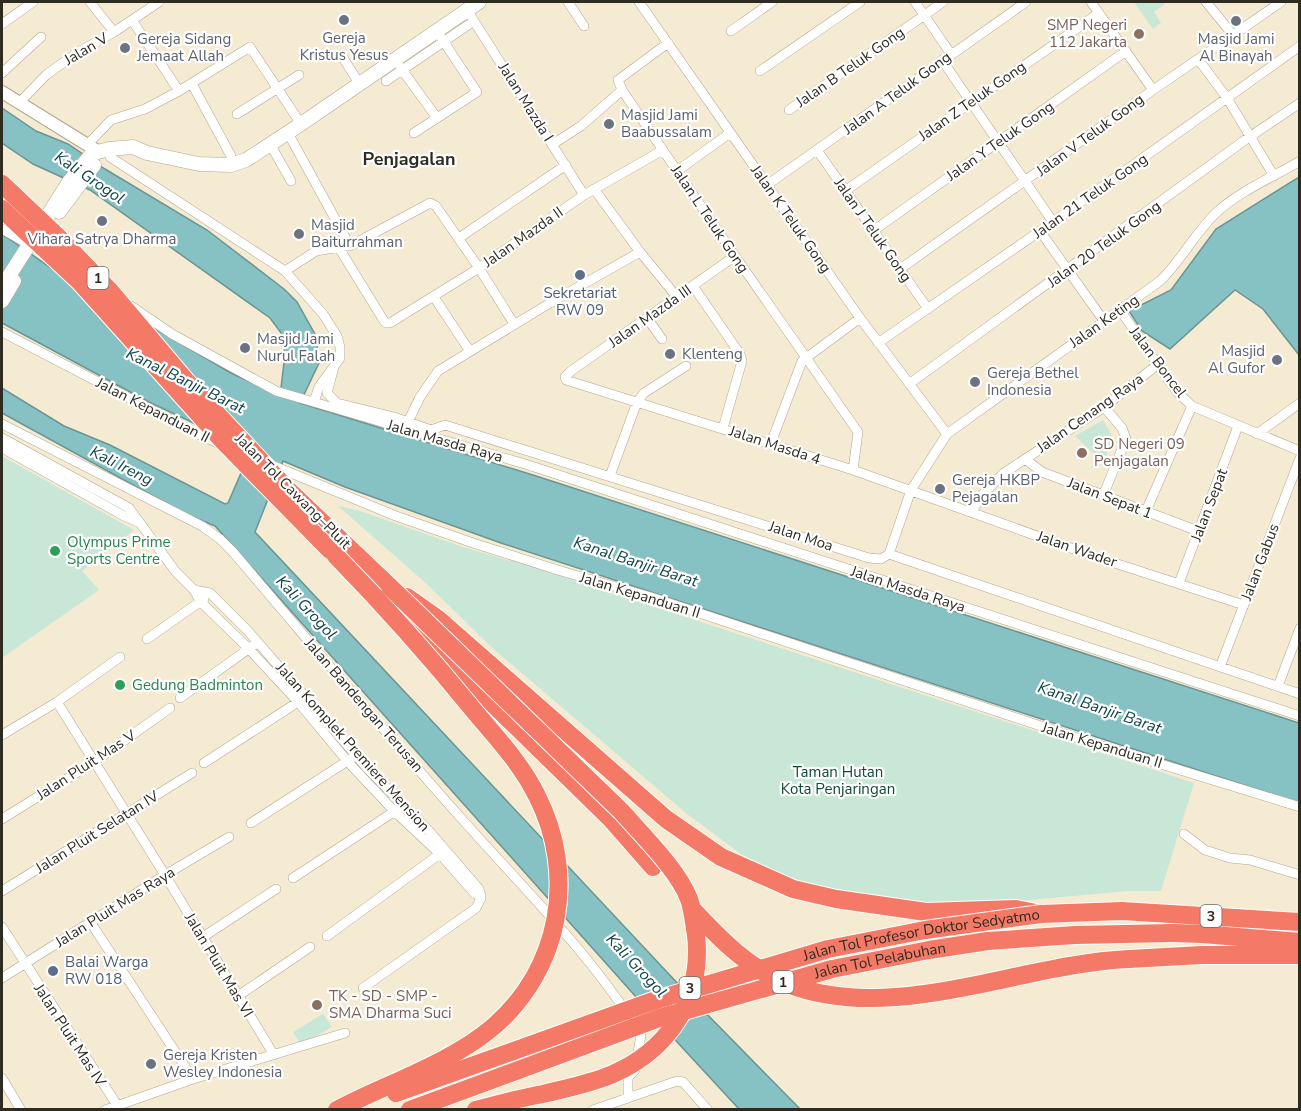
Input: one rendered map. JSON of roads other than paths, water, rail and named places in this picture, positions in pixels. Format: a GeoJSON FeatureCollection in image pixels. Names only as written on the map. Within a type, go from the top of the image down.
{"type":"FeatureCollection","features":[{"type":"Feature","properties":{"kind":"highway","name":"Jalan Tol Cawang–Pluit"},"geometry":{"type":"LineString","coordinates":[[2,184],[110,291],[186,381],[285,487],[390,587]]}},
{"type":"Feature","properties":{"kind":"highway","name":"Jalan Tol Cawang–Pluit"},"geometry":{"type":"LineString","coordinates":[[2,208],[80,282],[223,441],[331,550]]}},
{"type":"Feature","properties":{"kind":"highway"},"geometry":{"type":"LineString","coordinates":[[331,550],[355,569],[603,811],[727,946],[787,984],[828,996],[869,1000],[916,995],[1086,963],[1202,955],[1299,955]]}},
{"type":"Feature","properties":{"kind":"highway"},"geometry":{"type":"LineString","coordinates":[[331,550],[391,612],[492,731],[526,777],[538,796],[550,826],[560,882],[556,925],[549,946],[529,985],[494,1027],[433,1064],[337,1110]]}},
{"type":"Feature","properties":{"kind":"highway"},"geometry":{"type":"LineString","coordinates":[[390,587],[415,601],[438,619],[623,783],[666,819],[721,857],[793,889],[836,899],[926,912],[1016,909],[1041,914]]}},
{"type":"Feature","properties":{"kind":"highway"},"geometry":{"type":"LineString","coordinates":[[390,587],[630,821],[683,888],[690,901],[695,927],[698,954],[696,977],[690,998],[671,1032],[656,1046],[637,1061],[590,1084],[476,1110]]}},
{"type":"Feature","properties":{"kind":"highway","name":"Jalan Tol Profesor Doktor Sedyatmo"},"geometry":{"type":"LineString","coordinates":[[352,1110],[585,1024],[735,975],[828,949],[881,938],[1014,916],[1041,914],[1122,911],[1299,922]]}},
{"type":"Feature","properties":{"kind":"highway","name":"Jalan Tol Pelabuhan"},"geometry":{"type":"LineString","coordinates":[[410,1110],[659,1018],[832,969],[928,950],[988,941],[1075,935],[1173,933],[1299,942]]}},
{"type":"Feature","properties":{"kind":"main road"},"geometry":{"type":"LineString","coordinates":[[2,287],[74,184],[99,155],[147,153],[199,164],[231,165],[246,160],[359,84],[398,64],[440,36],[467,10],[479,2]]}},
{"type":"Feature","properties":{"kind":"main road"},"geometry":{"type":"LineString","coordinates":[[2,301],[35,240]]}},
{"type":"Feature","properties":{"kind":"street"},"geometry":{"type":"LineString","coordinates":[[2,24],[33,2]]}},
{"type":"Feature","properties":{"kind":"street"},"geometry":{"type":"LineString","coordinates":[[90,2],[114,32]]}},
{"type":"Feature","properties":{"kind":"street","name":"Jalan V"},"geometry":{"type":"LineString","coordinates":[[19,103],[46,75],[78,52],[114,32],[159,2]]}},
{"type":"Feature","properties":{"kind":"street"},"geometry":{"type":"LineString","coordinates":[[568,2],[584,26]]}},
{"type":"Feature","properties":{"kind":"street","name":"Jalan K Teluk Gong"},"geometry":{"type":"LineString","coordinates":[[639,2],[860,318],[946,435]]}},
{"type":"Feature","properties":{"kind":"street"},"geometry":{"type":"LineString","coordinates":[[731,31],[772,2]]}},
{"type":"Feature","properties":{"kind":"street"},"geometry":{"type":"LineString","coordinates":[[760,71],[860,2]]}},
{"type":"Feature","properties":{"kind":"street"},"geometry":{"type":"LineString","coordinates":[[915,2],[951,54]]}},
{"type":"Feature","properties":{"kind":"street","name":"Jalan B Teluk Gong"},"geometry":{"type":"LineString","coordinates":[[789,110],[944,2]]}},
{"type":"Feature","properties":{"kind":"street","name":"Jalan A Teluk Gong"},"geometry":{"type":"LineString","coordinates":[[767,185],[1026,2]]}},
{"type":"Feature","properties":{"kind":"street"},"geometry":{"type":"LineString","coordinates":[[1091,2],[1153,90]]}},
{"type":"Feature","properties":{"kind":"street"},"geometry":{"type":"LineString","coordinates":[[1207,2],[1233,35]]}},
{"type":"Feature","properties":{"kind":"street","name":"Jalan V Teluk Gong"},"geometry":{"type":"LineString","coordinates":[[900,269],[1281,2]]}},
{"type":"Feature","properties":{"kind":"street","name":"Jalan Mazda I"},"geometry":{"type":"LineString","coordinates":[[467,10],[584,195]]}},
{"type":"Feature","properties":{"kind":"street","name":"Jalan Z Teluk Gong"},"geometry":{"type":"LineString","coordinates":[[845,191],[1099,13]]}},
{"type":"Feature","properties":{"kind":"street"},"geometry":{"type":"LineString","coordinates":[[132,20],[179,91]]}},
{"type":"Feature","properties":{"kind":"street"},"geometry":{"type":"LineString","coordinates":[[414,133],[477,92],[440,36],[468,25]]}},
{"type":"Feature","properties":{"kind":"street"},"geometry":{"type":"LineString","coordinates":[[2,73],[41,37]]}},
{"type":"Feature","properties":{"kind":"street","name":"Jalan L Teluk Gong"},"geometry":{"type":"LineString","coordinates":[[669,43],[618,80],[622,90],[858,432],[853,470]]}},
{"type":"Feature","properties":{"kind":"street","name":"Jalan 21 Teluk Gong"},"geometry":{"type":"LineString","coordinates":[[878,343],[1053,222],[1299,46]]}},
{"type":"Feature","properties":{"kind":"street"},"geometry":{"type":"LineString","coordinates":[[99,155],[111,120],[145,109],[192,84],[250,47],[301,124]]}},
{"type":"Feature","properties":{"kind":"street","name":"Jalan Y Teluk Gong"},"geometry":{"type":"LineString","coordinates":[[873,231],[1126,51]]}},
{"type":"Feature","properties":{"kind":"street"},"geometry":{"type":"LineString","coordinates":[[343,57],[359,84]]}},
{"type":"Feature","properties":{"kind":"street"},"geometry":{"type":"LineString","coordinates":[[1198,59],[1227,98],[1274,176]]}},
{"type":"Feature","properties":{"kind":"street"},"geometry":{"type":"LineString","coordinates":[[942,60],[1053,222]]}},
{"type":"Feature","properties":{"kind":"street"},"geometry":{"type":"LineString","coordinates":[[386,81],[398,64],[437,118]]}},
{"type":"Feature","properties":{"kind":"street"},"geometry":{"type":"LineString","coordinates":[[237,114],[299,75]]}},
{"type":"Feature","properties":{"kind":"street"},"geometry":{"type":"LineString","coordinates":[[192,84],[231,156],[231,165]]}},
{"type":"Feature","properties":{"kind":"street"},"geometry":{"type":"LineString","coordinates":[[553,144],[581,126],[622,90]]}},
{"type":"Feature","properties":{"kind":"street"},"geometry":{"type":"LineString","coordinates":[[2,92],[285,271],[324,314],[337,336],[340,347],[340,358],[319,387],[312,402]]}},
{"type":"Feature","properties":{"kind":"street","name":"Jalan 20 Teluk Gong"},"geometry":{"type":"LineString","coordinates":[[909,384],[1068,271],[1251,136],[1299,104]]}},
{"type":"Feature","properties":{"kind":"street"},"geometry":{"type":"LineString","coordinates":[[288,133],[350,246]]}},
{"type":"Feature","properties":{"kind":"street"},"geometry":{"type":"LineString","coordinates":[[677,171],[730,134]]}},
{"type":"Feature","properties":{"kind":"street"},"geometry":{"type":"LineString","coordinates":[[270,144],[291,181]]}},
{"type":"Feature","properties":{"kind":"street","name":"Jalan Mazda II"},"geometry":{"type":"LineString","coordinates":[[339,248],[384,321],[390,323],[479,268],[584,195],[663,150]]}},
{"type":"Feature","properties":{"kind":"street","name":"Jalan J Teluk Gong"},"geometry":{"type":"LineString","coordinates":[[817,150],[928,309]]}},
{"type":"Feature","properties":{"kind":"street","name":"Jalan Keting"},"geometry":{"type":"LineString","coordinates":[[889,554],[911,490],[946,435],[1169,272],[1204,225],[1218,211],[1299,161]]}},
{"type":"Feature","properties":{"kind":"street"},"geometry":{"type":"LineString","coordinates":[[459,238],[566,165]]}},
{"type":"Feature","properties":{"kind":"street"},"geometry":{"type":"LineString","coordinates":[[594,189],[640,252],[677,297]]}},
{"type":"Feature","properties":{"kind":"street"},"geometry":{"type":"LineString","coordinates":[[285,271],[316,251],[350,246],[430,203],[436,206],[459,238],[514,324]]}},
{"type":"Feature","properties":{"kind":"street","name":"Jalan Masda Raya"},"geometry":{"type":"LineString","coordinates":[[2,229],[35,240],[90,274],[94,281],[172,334],[276,391],[525,464],[1299,716]]}},
{"type":"Feature","properties":{"kind":"street"},"geometry":{"type":"LineString","coordinates":[[1040,231],[1104,321]]}},
{"type":"Feature","properties":{"kind":"street"},"geometry":{"type":"LineString","coordinates":[[408,422],[430,379],[438,371],[469,350],[640,252]]}},
{"type":"Feature","properties":{"kind":"street","name":"Jalan Mazda III"},"geometry":{"type":"LineString","coordinates":[[565,377],[571,370],[735,256]]}},
{"type":"Feature","properties":{"kind":"street"},"geometry":{"type":"LineString","coordinates":[[693,286],[740,354],[742,361],[723,428]]}},
{"type":"Feature","properties":{"kind":"street"},"geometry":{"type":"LineString","coordinates":[[434,297],[469,350]]}},
{"type":"Feature","properties":{"kind":"street","name":"Jalan Boncel"},"geometry":{"type":"LineString","coordinates":[[1120,310],[1177,392],[1192,406],[1299,451]]}},
{"type":"Feature","properties":{"kind":"street"},"geometry":{"type":"LineString","coordinates":[[647,318],[662,339]]}},
{"type":"Feature","properties":{"kind":"street"},"geometry":{"type":"LineString","coordinates":[[771,443],[795,375],[805,356],[860,318]]}},
{"type":"Feature","properties":{"kind":"street","name":"Jalan Kepanduan II"},"geometry":{"type":"LineString","coordinates":[[2,332],[202,436],[396,516],[561,571],[651,597],[1086,741],[1299,807]]}},
{"type":"Feature","properties":{"kind":"street","name":"Jalan Cenang Raya"},"geometry":{"type":"LineString","coordinates":[[972,512],[981,496],[996,480],[1104,407],[1157,364]]}},
{"type":"Feature","properties":{"kind":"street"},"geometry":{"type":"LineString","coordinates":[[610,476],[637,402],[644,393],[686,366]]}},
{"type":"Feature","properties":{"kind":"street","name":"Jalan Moa"},"geometry":{"type":"LineString","coordinates":[[334,367],[327,393],[334,401],[431,430],[443,424],[869,558],[881,558],[889,554],[1299,694]]}},
{"type":"Feature","properties":{"kind":"street","name":"Jalan Masda 4"},"geometry":{"type":"LineString","coordinates":[[565,377],[568,382],[771,443],[911,490]]}},
{"type":"Feature","properties":{"kind":"street"},"geometry":{"type":"LineString","coordinates":[[1257,434],[1299,403]]}},
{"type":"Feature","properties":{"kind":"street"},"geometry":{"type":"LineString","coordinates":[[1146,511],[1192,406]]}},
{"type":"Feature","properties":{"kind":"street"},"geometry":{"type":"LineString","coordinates":[[1103,496],[1126,439],[1122,428],[1104,407]]}},
{"type":"Feature","properties":{"kind":"street","name":"Jalan Bandengan Terusan"},"geometry":{"type":"LineString","coordinates":[[2,424],[202,526],[233,552],[618,998],[641,1035],[635,1070],[628,1077],[628,1093]]}},
{"type":"Feature","properties":{"kind":"street","name":"Jalan Sepat"},"geometry":{"type":"LineString","coordinates":[[1179,583],[1238,426]]}},
{"type":"Feature","properties":{"kind":"street","name":"Jalan Komplek Premiere Mension"},"geometry":{"type":"LineString","coordinates":[[2,438],[30,459]]}},
{"type":"Feature","properties":{"kind":"street","name":"Jalan Komplek Premiere Mension"},"geometry":{"type":"LineString","coordinates":[[2,448],[30,459],[123,511],[138,522],[176,572],[194,590],[200,601],[404,804],[478,893],[478,905],[468,914],[363,988]]}},
{"type":"Feature","properties":{"kind":"street","name":"Jalan Gabus"},"geometry":{"type":"LineString","coordinates":[[1220,667],[1299,458]]}},
{"type":"Feature","properties":{"kind":"street","name":"Jalan Sepat 1"},"geometry":{"type":"LineString","coordinates":[[1025,459],[1042,472],[1198,531]]}},
{"type":"Feature","properties":{"kind":"street","name":"Jalan Wader"},"geometry":{"type":"LineString","coordinates":[[911,490],[1093,556],[1244,605]]}},
{"type":"Feature","properties":{"kind":"street"},"geometry":{"type":"LineString","coordinates":[[194,590],[210,594]]}},
{"type":"Feature","properties":{"kind":"street"},"geometry":{"type":"LineString","coordinates":[[147,639],[210,594]]}},
{"type":"Feature","properties":{"kind":"street","name":"Jalan Komplek Premiere Mension"},"geometry":{"type":"LineString","coordinates":[[210,594],[258,642],[348,762],[395,812],[442,852]]}},
{"type":"Feature","properties":{"kind":"street"},"geometry":{"type":"LineString","coordinates":[[1278,686],[1299,630]]}},
{"type":"Feature","properties":{"kind":"street"},"geometry":{"type":"LineString","coordinates":[[180,698],[258,642]]}},
{"type":"Feature","properties":{"kind":"street"},"geometry":{"type":"LineString","coordinates":[[2,735],[57,702],[120,657]]}},
{"type":"Feature","properties":{"kind":"street"},"geometry":{"type":"LineString","coordinates":[[204,763],[302,700]]}},
{"type":"Feature","properties":{"kind":"street","name":"Jalan Pluit Mas VI"},"geometry":{"type":"LineString","coordinates":[[57,702],[165,874],[274,1055]]}},
{"type":"Feature","properties":{"kind":"street","name":"Jalan Pluit Mas V"},"geometry":{"type":"LineString","coordinates":[[2,819],[94,762],[170,708]]}},
{"type":"Feature","properties":{"kind":"street"},"geometry":{"type":"LineString","coordinates":[[251,823],[348,762],[356,754]]}},
{"type":"Feature","properties":{"kind":"street","name":"Jalan Pluit Selatan IV"},"geometry":{"type":"LineString","coordinates":[[2,891],[192,773]]}},
{"type":"Feature","properties":{"kind":"street"},"geometry":{"type":"LineString","coordinates":[[292,878],[404,804]]}},
{"type":"Feature","properties":{"kind":"street"},"geometry":{"type":"LineString","coordinates":[[1184,834],[1205,850],[1230,858],[1250,860],[1299,876]]}},
{"type":"Feature","properties":{"kind":"street","name":"Jalan Pluit Mas Raya"},"geometry":{"type":"LineString","coordinates":[[2,978],[165,874],[229,837]]}},
{"type":"Feature","properties":{"kind":"street"},"geometry":{"type":"LineString","coordinates":[[327,936],[442,852]]}},
{"type":"Feature","properties":{"kind":"street"},"geometry":{"type":"LineString","coordinates":[[202,937],[276,889]]}},
{"type":"Feature","properties":{"kind":"street"},"geometry":{"type":"LineString","coordinates":[[91,923],[193,1079]]}},
{"type":"Feature","properties":{"kind":"street","name":"Jalan Pluit Mas IV"},"geometry":{"type":"LineString","coordinates":[[2,927],[117,1105]]}},
{"type":"Feature","properties":{"kind":"street"},"geometry":{"type":"LineString","coordinates":[[238,996],[310,947]]}},
{"type":"Feature","properties":{"kind":"street"},"geometry":{"type":"LineString","coordinates":[[105,1110],[193,1079],[345,1033]]}},
{"type":"Feature","properties":{"kind":"street"},"geometry":{"type":"LineString","coordinates":[[2,1078],[21,1110]]}},
{"type":"Feature","properties":{"kind":"street"},"geometry":{"type":"LineString","coordinates":[[593,1110],[628,1093],[677,1081],[683,1082],[708,1110]]}},
{"type":"Feature","properties":{"kind":"water"},"geometry":{"type":"Polygon","coordinates":[[[2,108],[36,131],[68,144],[207,230],[284,289],[297,302],[316,336],[319,363],[300,403],[536,476],[1299,723],[1299,803],[501,543],[345,487],[283,461],[255,532],[695,1002],[800,1109],[739,1109],[215,526],[186,514],[2,413],[2,388],[64,426],[110,445],[225,504],[228,503],[251,450],[149,402],[2,323],[2,234],[47,265],[231,373],[280,396],[285,354],[282,334],[270,318],[90,190],[33,164],[2,143],[2,108]]]}},
{"type":"Feature","properties":{"kind":"water"},"geometry":{"type":"Polygon","coordinates":[[[1299,177],[1299,355],[1263,309],[1235,290],[1170,349],[1142,331],[1129,311],[1171,290],[1216,229],[1299,177]]]}},
{"type":"Feature","properties":{"kind":"place","name":"Gereja Kristus Yesus"},"geometry":{"type":"Point","coordinates":[344,20]}},
{"type":"Feature","properties":{"kind":"place","name":"Masjid Jami Al Binayah"},"geometry":{"type":"Point","coordinates":[1236,21]}},
{"type":"Feature","properties":{"kind":"place","name":"SMP Negeri 112 Jakarta"},"geometry":{"type":"Point","coordinates":[1139,34]}},
{"type":"Feature","properties":{"kind":"place","name":"Gereja Sidang Jemaat Allah"},"geometry":{"type":"Point","coordinates":[125,48]}},
{"type":"Feature","properties":{"kind":"place","name":"Masjid Jami Baabussalam"},"geometry":{"type":"Point","coordinates":[609,124]}},
{"type":"Feature","properties":{"kind":"place","name":"Vihara Satrya Dharma"},"geometry":{"type":"Point","coordinates":[102,221]}},
{"type":"Feature","properties":{"kind":"place","name":"Masjid Baiturrahman"},"geometry":{"type":"Point","coordinates":[299,234]}},
{"type":"Feature","properties":{"kind":"place","name":"Sekretariat RW 09"},"geometry":{"type":"Point","coordinates":[580,275]}},
{"type":"Feature","properties":{"kind":"place","name":"Masjid Jami Nurul Falah"},"geometry":{"type":"Point","coordinates":[245,348]}},
{"type":"Feature","properties":{"kind":"place","name":"Klenteng"},"geometry":{"type":"Point","coordinates":[670,354]}},
{"type":"Feature","properties":{"kind":"place","name":"Masjid Al Gufor"},"geometry":{"type":"Point","coordinates":[1277,360]}},
{"type":"Feature","properties":{"kind":"place","name":"Gereja Bethel Indonesia"},"geometry":{"type":"Point","coordinates":[975,382]}},
{"type":"Feature","properties":{"kind":"place","name":"SD Negeri 09 Penjagalan"},"geometry":{"type":"Point","coordinates":[1082,453]}},
{"type":"Feature","properties":{"kind":"place","name":"Gereja HKBP Pejagalan"},"geometry":{"type":"Point","coordinates":[940,489]}},
{"type":"Feature","properties":{"kind":"place","name":"Olympus Prime Sports Centre"},"geometry":{"type":"Point","coordinates":[55,551]}},
{"type":"Feature","properties":{"kind":"place","name":"Gedung Badminton"},"geometry":{"type":"Point","coordinates":[120,685]}},
{"type":"Feature","properties":{"kind":"place","name":"Balai Warga RW 018"},"geometry":{"type":"Point","coordinates":[53,971]}},
{"type":"Feature","properties":{"kind":"place","name":"TK - SD - SMP - SMA Dharma Suci"},"geometry":{"type":"Point","coordinates":[317,1005]}},
{"type":"Feature","properties":{"kind":"place","name":"Gereja Kristen Wesley Indonesia"},"geometry":{"type":"Point","coordinates":[151,1064]}},
{"type":"Feature","properties":{"kind":"district","name":"Penjagalan"},"geometry":{"type":"Point","coordinates":[409,159]}},
{"type":"Feature","properties":{"kind":"water label","name":"Kali Grogol"},"geometry":{"type":"Point","coordinates":[90,177]}},
{"type":"Feature","properties":{"kind":"water label","name":"Kanal Banjir Barat"},"geometry":{"type":"Point","coordinates":[186,380]}},
{"type":"Feature","properties":{"kind":"water label","name":"Kali Ireng"},"geometry":{"type":"Point","coordinates":[122,465]}},
{"type":"Feature","properties":{"kind":"water label","name":"Kanal Banjir Barat"},"geometry":{"type":"Point","coordinates":[636,561]}},
{"type":"Feature","properties":{"kind":"water label","name":"Kali Grogol"},"geometry":{"type":"Point","coordinates":[307,607]}},
{"type":"Feature","properties":{"kind":"water label","name":"Kanal Banjir Barat"},"geometry":{"type":"Point","coordinates":[1100,707]}},
{"type":"Feature","properties":{"kind":"water label","name":"Kali Grogol"},"geometry":{"type":"Point","coordinates":[637,965]}},
{"type":"Feature","properties":{"kind":"park label","name":"Taman Hutan Kota Penjaringan"},"geometry":{"type":"Point","coordinates":[838,780]}}]}
